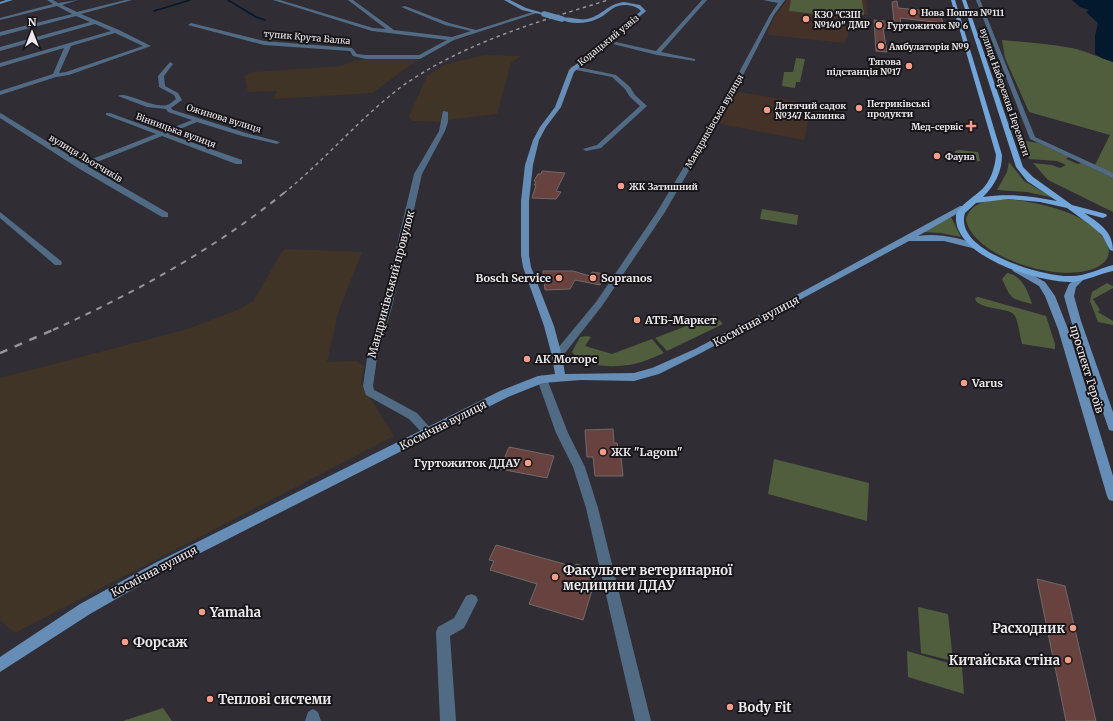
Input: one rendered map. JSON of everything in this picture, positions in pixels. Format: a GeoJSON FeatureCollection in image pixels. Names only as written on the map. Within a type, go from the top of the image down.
{"type":"FeatureCollection","features":[{"type":"Feature","properties":{"kind":"main road"},"geometry":{"type":"LineString","coordinates":[[0,3],[11,0]]}},
{"type":"Feature","properties":{"kind":"main road","name":"Кодацький узвіз"},"geometry":{"type":"LineString","coordinates":[[506,0],[544,14],[576,21],[590,20],[601,16],[612,6],[620,4],[641,7],[644,11],[573,68],[568,76],[558,107],[543,127],[536,140],[530,165],[525,202],[526,261],[558,356],[560,376]]}},
{"type":"Feature","properties":{"kind":"main road","name":"вулиця Набережна Перемоги"},"geometry":{"type":"LineString","coordinates":[[953,0],[999,155],[999,165],[995,179],[987,190],[974,202],[964,208]]}},
{"type":"Feature","properties":{"kind":"main road","name":"вулиця Набережна Перемоги"},"geometry":{"type":"LineString","coordinates":[[964,0],[1020,167],[1030,179],[1069,206],[1105,234],[1113,248]]}},
{"type":"Feature","properties":{"kind":"main road"},"geometry":{"type":"LineString","coordinates":[[958,16],[969,17]]}},
{"type":"Feature","properties":{"kind":"main road","name":"вулиця Набережна Перемоги"},"geometry":{"type":"LineString","coordinates":[[1038,184],[1113,220]]}},
{"type":"Feature","properties":{"kind":"main road","name":"вулиця Набережна Перемоги"},"geometry":{"type":"LineString","coordinates":[[974,202],[998,197],[1031,199],[1069,206],[1103,216]]}},
{"type":"Feature","properties":{"kind":"main road","name":"вулиця Набережна Перемоги"},"geometry":{"type":"LineString","coordinates":[[1031,199],[1049,203],[1083,217]]}},
{"type":"Feature","properties":{"kind":"main road"},"geometry":{"type":"LineString","coordinates":[[964,208],[960,214],[962,230],[976,247],[1013,267],[1049,277],[1081,278],[1090,277],[1110,269],[1113,261]]}},
{"type":"Feature","properties":{"kind":"main road","name":"Космічна вулиця"},"geometry":{"type":"LineString","coordinates":[[0,665],[79,613],[166,563],[510,391],[542,379],[560,376],[628,377],[655,371],[698,351],[964,208]]}},
{"type":"Feature","properties":{"kind":"main road","name":"Космічна вулиця"},"geometry":{"type":"LineString","coordinates":[[905,241],[922,238],[946,238],[976,247]]}},
{"type":"Feature","properties":{"kind":"main road","name":"проспект Героїв"},"geometry":{"type":"LineString","coordinates":[[1013,267],[1042,284],[1050,296],[1062,329],[1113,496]]}},
{"type":"Feature","properties":{"kind":"main road","name":"проспект Героїв"},"geometry":{"type":"LineString","coordinates":[[1081,278],[1072,286],[1069,296],[1076,321],[1113,427]]}},
{"type":"Feature","properties":{"kind":"street"},"geometry":{"type":"LineString","coordinates":[[0,93],[55,75],[66,74],[148,47],[49,0]]}},
{"type":"Feature","properties":{"kind":"street"},"geometry":{"type":"LineString","coordinates":[[0,19],[76,0]]}},
{"type":"Feature","properties":{"kind":"street"},"geometry":{"type":"LineString","coordinates":[[0,34],[130,0]]}},
{"type":"Feature","properties":{"kind":"street"},"geometry":{"type":"LineString","coordinates":[[275,0],[298,3],[362,27],[462,41]]}},
{"type":"Feature","properties":{"kind":"street"},"geometry":{"type":"LineString","coordinates":[[350,0],[392,31]]}},
{"type":"Feature","properties":{"kind":"street"},"geometry":{"type":"LineString","coordinates":[[657,52],[705,0]]}},
{"type":"Feature","properties":{"kind":"street"},"geometry":{"type":"LineString","coordinates":[[765,0],[782,1]]}},
{"type":"Feature","properties":{"kind":"street","name":"вулиця Набережна Перемоги"},"geometry":{"type":"LineString","coordinates":[[978,0],[1032,138],[1113,176]]}},
{"type":"Feature","properties":{"kind":"street","name":"Мандриківська вулиця"},"geometry":{"type":"LineString","coordinates":[[558,356],[599,304],[661,212],[732,91],[772,15],[782,1]]}},
{"type":"Feature","properties":{"kind":"street"},"geometry":{"type":"LineString","coordinates":[[403,7],[447,24],[475,31]]}},
{"type":"Feature","properties":{"kind":"street","name":"тупик Крута Балка"},"geometry":{"type":"LineString","coordinates":[[190,25],[264,43],[352,50],[356,55],[366,57],[420,57],[452,39],[538,12]]}},
{"type":"Feature","properties":{"kind":"street"},"geometry":{"type":"LineString","coordinates":[[0,49],[97,22]]}},
{"type":"Feature","properties":{"kind":"street"},"geometry":{"type":"LineString","coordinates":[[0,65],[68,46],[114,30]]}},
{"type":"Feature","properties":{"kind":"street"},"geometry":{"type":"LineString","coordinates":[[616,44],[693,60]]}},
{"type":"Feature","properties":{"kind":"street"},"geometry":{"type":"LineString","coordinates":[[55,75],[68,46]]}},
{"type":"Feature","properties":{"kind":"street","name":"Ожинова вулиця"},"geometry":{"type":"LineString","coordinates":[[121,96],[149,106],[168,107],[179,100],[176,94],[162,87],[161,76],[170,64]]}},
{"type":"Feature","properties":{"kind":"street"},"geometry":{"type":"LineString","coordinates":[[573,68],[614,76],[628,88],[632,96],[644,106],[599,147],[586,149]]}},
{"type":"Feature","properties":{"kind":"street","name":"Ожинова вулиця"},"geometry":{"type":"LineString","coordinates":[[168,107],[170,111],[192,117],[197,120],[244,135],[277,142]]}},
{"type":"Feature","properties":{"kind":"street","name":"Мандриківський провулок"},"geometry":{"type":"LineString","coordinates":[[428,432],[413,416],[370,392],[368,386],[372,358],[387,307],[418,174],[422,164],[436,145],[442,130],[445,112]]}},
{"type":"Feature","properties":{"kind":"street","name":"Вінницька вулиця"},"geometry":{"type":"LineString","coordinates":[[108,114],[239,162]]}},
{"type":"Feature","properties":{"kind":"street","name":"вулиця Льотчиків"},"geometry":{"type":"LineString","coordinates":[[0,115],[81,166],[165,214]]}},
{"type":"Feature","properties":{"kind":"street"},"geometry":{"type":"LineString","coordinates":[[81,166],[197,120]]}},
{"type":"Feature","properties":{"kind":"street"},"geometry":{"type":"LineString","coordinates":[[0,214],[58,263]]}},
{"type":"Feature","properties":{"kind":"street"},"geometry":{"type":"LineString","coordinates":[[542,379],[562,433],[579,467],[592,508],[643,721]]}},
{"type":"Feature","properties":{"kind":"street"},"geometry":{"type":"LineString","coordinates":[[448,721],[443,632],[459,623],[471,600]]}},
{"type":"Feature","properties":{"kind":"shaded area","name":"КЗО \"СЗШ №140\" ДМР"},"geometry":{"type":"Polygon","coordinates":[[[787,0],[866,0],[868,15],[838,12],[839,22],[848,28],[848,37],[844,43],[769,35],[767,33],[777,13],[787,0]]]}},
{"type":"Feature","properties":{"kind":"shaded area"},"geometry":{"type":"Polygon","coordinates":[[[484,55],[521,56],[511,63],[497,114],[455,119],[445,122],[412,121],[409,116],[427,76],[446,64],[484,55]]]}},
{"type":"Feature","properties":{"kind":"shaded area"},"geometry":{"type":"Polygon","coordinates":[[[422,57],[372,93],[273,99],[277,91],[248,92],[244,76],[254,72],[341,66],[355,60],[422,57]]]}},
{"type":"Feature","properties":{"kind":"shaded area","name":"Дитячий садок №347 Калинка"},"geometry":{"type":"Polygon","coordinates":[[[739,92],[812,104],[804,140],[720,124],[720,117],[733,96],[739,92]]]}},
{"type":"Feature","properties":{"kind":"shaded area"},"geometry":{"type":"Polygon","coordinates":[[[284,249],[362,252],[339,310],[327,362],[357,361],[364,366],[361,384],[394,436],[15,633],[0,620],[0,378],[188,329],[237,310],[253,301],[284,249]]]}},
{"type":"Feature","properties":{"kind":"green space"},"geometry":{"type":"Polygon","coordinates":[[[791,0],[862,0],[864,15],[825,11],[824,15],[789,11],[791,0]]]}},
{"type":"Feature","properties":{"kind":"green space"},"geometry":{"type":"Polygon","coordinates":[[[1002,40],[1072,48],[1113,62],[1113,174],[1095,165],[1110,135],[1029,112],[1005,58],[1002,40]]]}},
{"type":"Feature","properties":{"kind":"green space"},"geometry":{"type":"Polygon","coordinates":[[[796,58],[805,59],[800,82],[796,82],[795,88],[782,86],[784,72],[793,72],[796,58]]]}},
{"type":"Feature","properties":{"kind":"green space"},"geometry":{"type":"Polygon","coordinates":[[[1025,141],[1038,143],[1069,157],[1066,159],[1078,164],[1081,163],[1113,178],[1113,212],[1048,180],[1033,163],[1052,165],[1060,168],[1066,165],[1057,161],[1029,159],[1025,141]]]}},
{"type":"Feature","properties":{"kind":"green space"},"geometry":{"type":"Polygon","coordinates":[[[955,151],[978,152],[980,161],[970,162],[956,159],[955,151]]]}},
{"type":"Feature","properties":{"kind":"green space"},"geometry":{"type":"Polygon","coordinates":[[[1009,162],[1024,181],[1054,198],[1027,192],[997,190],[1007,172],[1009,162]]]}},
{"type":"Feature","properties":{"kind":"green space"},"geometry":{"type":"Polygon","coordinates":[[[1007,199],[1049,206],[1079,217],[1091,225],[1101,235],[1109,249],[1107,258],[1102,264],[1088,271],[1069,273],[1047,271],[1025,266],[1004,257],[986,246],[972,233],[966,219],[972,208],[977,205],[988,201],[1007,199]]]}},
{"type":"Feature","properties":{"kind":"green space"},"geometry":{"type":"Polygon","coordinates":[[[762,209],[798,215],[797,225],[760,219],[762,209]]]}},
{"type":"Feature","properties":{"kind":"green space"},"geometry":{"type":"Polygon","coordinates":[[[951,217],[961,237],[941,233],[922,232],[951,217]]]}},
{"type":"Feature","properties":{"kind":"green space"},"geometry":{"type":"Polygon","coordinates":[[[1007,273],[1017,277],[1024,284],[1032,304],[1019,301],[1010,295],[1002,279],[1007,273]]]}},
{"type":"Feature","properties":{"kind":"green space"},"geometry":{"type":"Polygon","coordinates":[[[1107,283],[1113,286],[1113,288],[1093,299],[1100,310],[1098,312],[1113,321],[1113,325],[1098,322],[1090,301],[1092,292],[1107,283]]]}},
{"type":"Feature","properties":{"kind":"green space"},"geometry":{"type":"Polygon","coordinates":[[[978,297],[1046,316],[1055,344],[1055,349],[1022,344],[1018,323],[1013,313],[980,304],[975,298],[978,297]]]}},
{"type":"Feature","properties":{"kind":"green space"},"geometry":{"type":"Polygon","coordinates":[[[715,315],[723,324],[667,351],[655,338],[715,315]]]}},
{"type":"Feature","properties":{"kind":"green space"},"geometry":{"type":"Polygon","coordinates":[[[580,337],[591,337],[585,346],[612,354],[652,339],[664,353],[634,364],[601,366],[584,361],[572,352],[580,337]]]}},
{"type":"Feature","properties":{"kind":"green space"},"geometry":{"type":"Polygon","coordinates":[[[774,459],[869,483],[867,521],[768,494],[774,459]]]}},
{"type":"Feature","properties":{"kind":"green space"},"geometry":{"type":"Polygon","coordinates":[[[918,607],[948,614],[953,661],[921,653],[918,607]]]}},
{"type":"Feature","properties":{"kind":"green space"},"geometry":{"type":"Polygon","coordinates":[[[907,651],[962,667],[964,694],[908,677],[907,651]]]}},
{"type":"Feature","properties":{"kind":"green space"},"geometry":{"type":"Polygon","coordinates":[[[163,708],[172,721],[123,721],[163,708]]]}},
{"type":"Feature","properties":{"kind":"water"},"geometry":{"type":"Polygon","coordinates":[[[1072,0],[1113,0],[1113,62],[1095,54],[1095,36],[1098,23],[1086,12],[1089,10],[1080,7],[1072,0]]]}},
{"type":"Feature","properties":{"kind":"building"},"geometry":{"type":"Polygon","coordinates":[[[897,1],[898,8],[940,12],[943,23],[900,18],[902,30],[883,28],[887,52],[876,51],[874,20],[894,22],[892,2],[897,1]]]}},
{"type":"Feature","properties":{"kind":"building"},"geometry":{"type":"Polygon","coordinates":[[[542,171],[565,173],[556,191],[561,192],[556,199],[532,198],[536,185],[534,185],[536,182],[534,181],[538,174],[541,174],[542,171]]]}},
{"type":"Feature","properties":{"kind":"building","name":"Bosch Service"},"geometry":{"type":"Polygon","coordinates":[[[543,271],[573,271],[590,276],[592,272],[605,274],[600,285],[575,280],[570,289],[545,290],[543,271]]]}},
{"type":"Feature","properties":{"kind":"building","name":"ЖК \"Lagom\""},"geometry":{"type":"Polygon","coordinates":[[[613,429],[614,443],[617,443],[618,448],[620,448],[623,476],[595,476],[593,457],[587,457],[585,430],[613,429]]]}},
{"type":"Feature","properties":{"kind":"building","name":"Гуртожиток ДДАУ"},"geometry":{"type":"Polygon","coordinates":[[[509,447],[554,456],[547,478],[500,469],[509,447]]]}},
{"type":"Feature","properties":{"kind":"building","name":"Факультет ветеринарної медицини ДДАУ"},"geometry":{"type":"Polygon","coordinates":[[[496,545],[575,567],[576,564],[598,570],[583,620],[529,604],[537,584],[490,570],[494,561],[489,560],[496,545]]]}},
{"type":"Feature","properties":{"kind":"building","name":"Китайська стіна"},"geometry":{"type":"Polygon","coordinates":[[[1037,579],[1065,586],[1096,721],[1066,721],[1037,579]]]}},
{"type":"Feature","properties":{"kind":"waterway"},"geometry":{"type":"LineString","coordinates":[[154,11],[190,0]]}},
{"type":"Feature","properties":{"kind":"waterway"},"geometry":{"type":"LineString","coordinates":[[228,0],[256,17],[265,20]]}},
{"type":"Feature","properties":{"kind":"railway"},"geometry":{"type":"LineString","coordinates":[[284,193],[314,167],[386,99],[401,87],[425,72],[450,58],[501,35],[608,0]]}},
{"type":"Feature","properties":{"kind":"railway"},"geometry":{"type":"LineString","coordinates":[[53,330],[114,301],[202,251],[258,213],[285,192]]}},
{"type":"Feature","properties":{"kind":"railway"},"geometry":{"type":"LineString","coordinates":[[0,353],[55,329]]}},
{"type":"Feature","properties":{"kind":"place","name":"Нова Пошта №111"},"geometry":{"type":"Point","coordinates":[913,12]}},
{"type":"Feature","properties":{"kind":"place","name":"КЗО \"СЗШ №140\" ДМР"},"geometry":{"type":"Point","coordinates":[806,19]}},
{"type":"Feature","properties":{"kind":"place","name":"Гуртожиток № 6"},"geometry":{"type":"Point","coordinates":[879,25]}},
{"type":"Feature","properties":{"kind":"place","name":"Амбулаторія №9"},"geometry":{"type":"Point","coordinates":[881,46]}},
{"type":"Feature","properties":{"kind":"place","name":"Тягова пiдстанцiя №17"},"geometry":{"type":"Point","coordinates":[909,66]}},
{"type":"Feature","properties":{"kind":"place","name":"Петриківські продукти"},"geometry":{"type":"Point","coordinates":[859,108]}},
{"type":"Feature","properties":{"kind":"place","name":"Дитячий садок №347 Калинка"},"geometry":{"type":"Point","coordinates":[767,110]}},
{"type":"Feature","properties":{"kind":"place","name":"Мед-сервіс"},"geometry":{"type":"Point","coordinates":[971,126]}},
{"type":"Feature","properties":{"kind":"place","name":"Фауна"},"geometry":{"type":"Point","coordinates":[937,156]}},
{"type":"Feature","properties":{"kind":"place","name":"ЖК Затишний"},"geometry":{"type":"Point","coordinates":[621,186]}},
{"type":"Feature","properties":{"kind":"place","name":"Bosch Service"},"geometry":{"type":"Point","coordinates":[559,278]}},
{"type":"Feature","properties":{"kind":"place","name":"Sopranos"},"geometry":{"type":"Point","coordinates":[593,278]}},
{"type":"Feature","properties":{"kind":"place","name":"АТБ-Маркет"},"geometry":{"type":"Point","coordinates":[637,320]}},
{"type":"Feature","properties":{"kind":"place","name":"АК Моторс"},"geometry":{"type":"Point","coordinates":[527,359]}},
{"type":"Feature","properties":{"kind":"place","name":"Varus"},"geometry":{"type":"Point","coordinates":[964,383]}},
{"type":"Feature","properties":{"kind":"place","name":"ЖК \"Lagom\""},"geometry":{"type":"Point","coordinates":[603,452]}},
{"type":"Feature","properties":{"kind":"place","name":"Гуртожиток ДДАУ"},"geometry":{"type":"Point","coordinates":[528,463]}},
{"type":"Feature","properties":{"kind":"place","name":"Факультет ветеринарної медицини ДДАУ"},"geometry":{"type":"Point","coordinates":[555,577]}},
{"type":"Feature","properties":{"kind":"place","name":"Yamaha"},"geometry":{"type":"Point","coordinates":[202,612]}},
{"type":"Feature","properties":{"kind":"place","name":"Расходник"},"geometry":{"type":"Point","coordinates":[1073,628]}},
{"type":"Feature","properties":{"kind":"place","name":"Форсаж"},"geometry":{"type":"Point","coordinates":[125,642]}},
{"type":"Feature","properties":{"kind":"place","name":"Китайська стіна"},"geometry":{"type":"Point","coordinates":[1068,660]}},
{"type":"Feature","properties":{"kind":"place","name":"Теплові системи"},"geometry":{"type":"Point","coordinates":[210,699]}},
{"type":"Feature","properties":{"kind":"place","name":"Body Fit"},"geometry":{"type":"Point","coordinates":[730,707]}}]}
